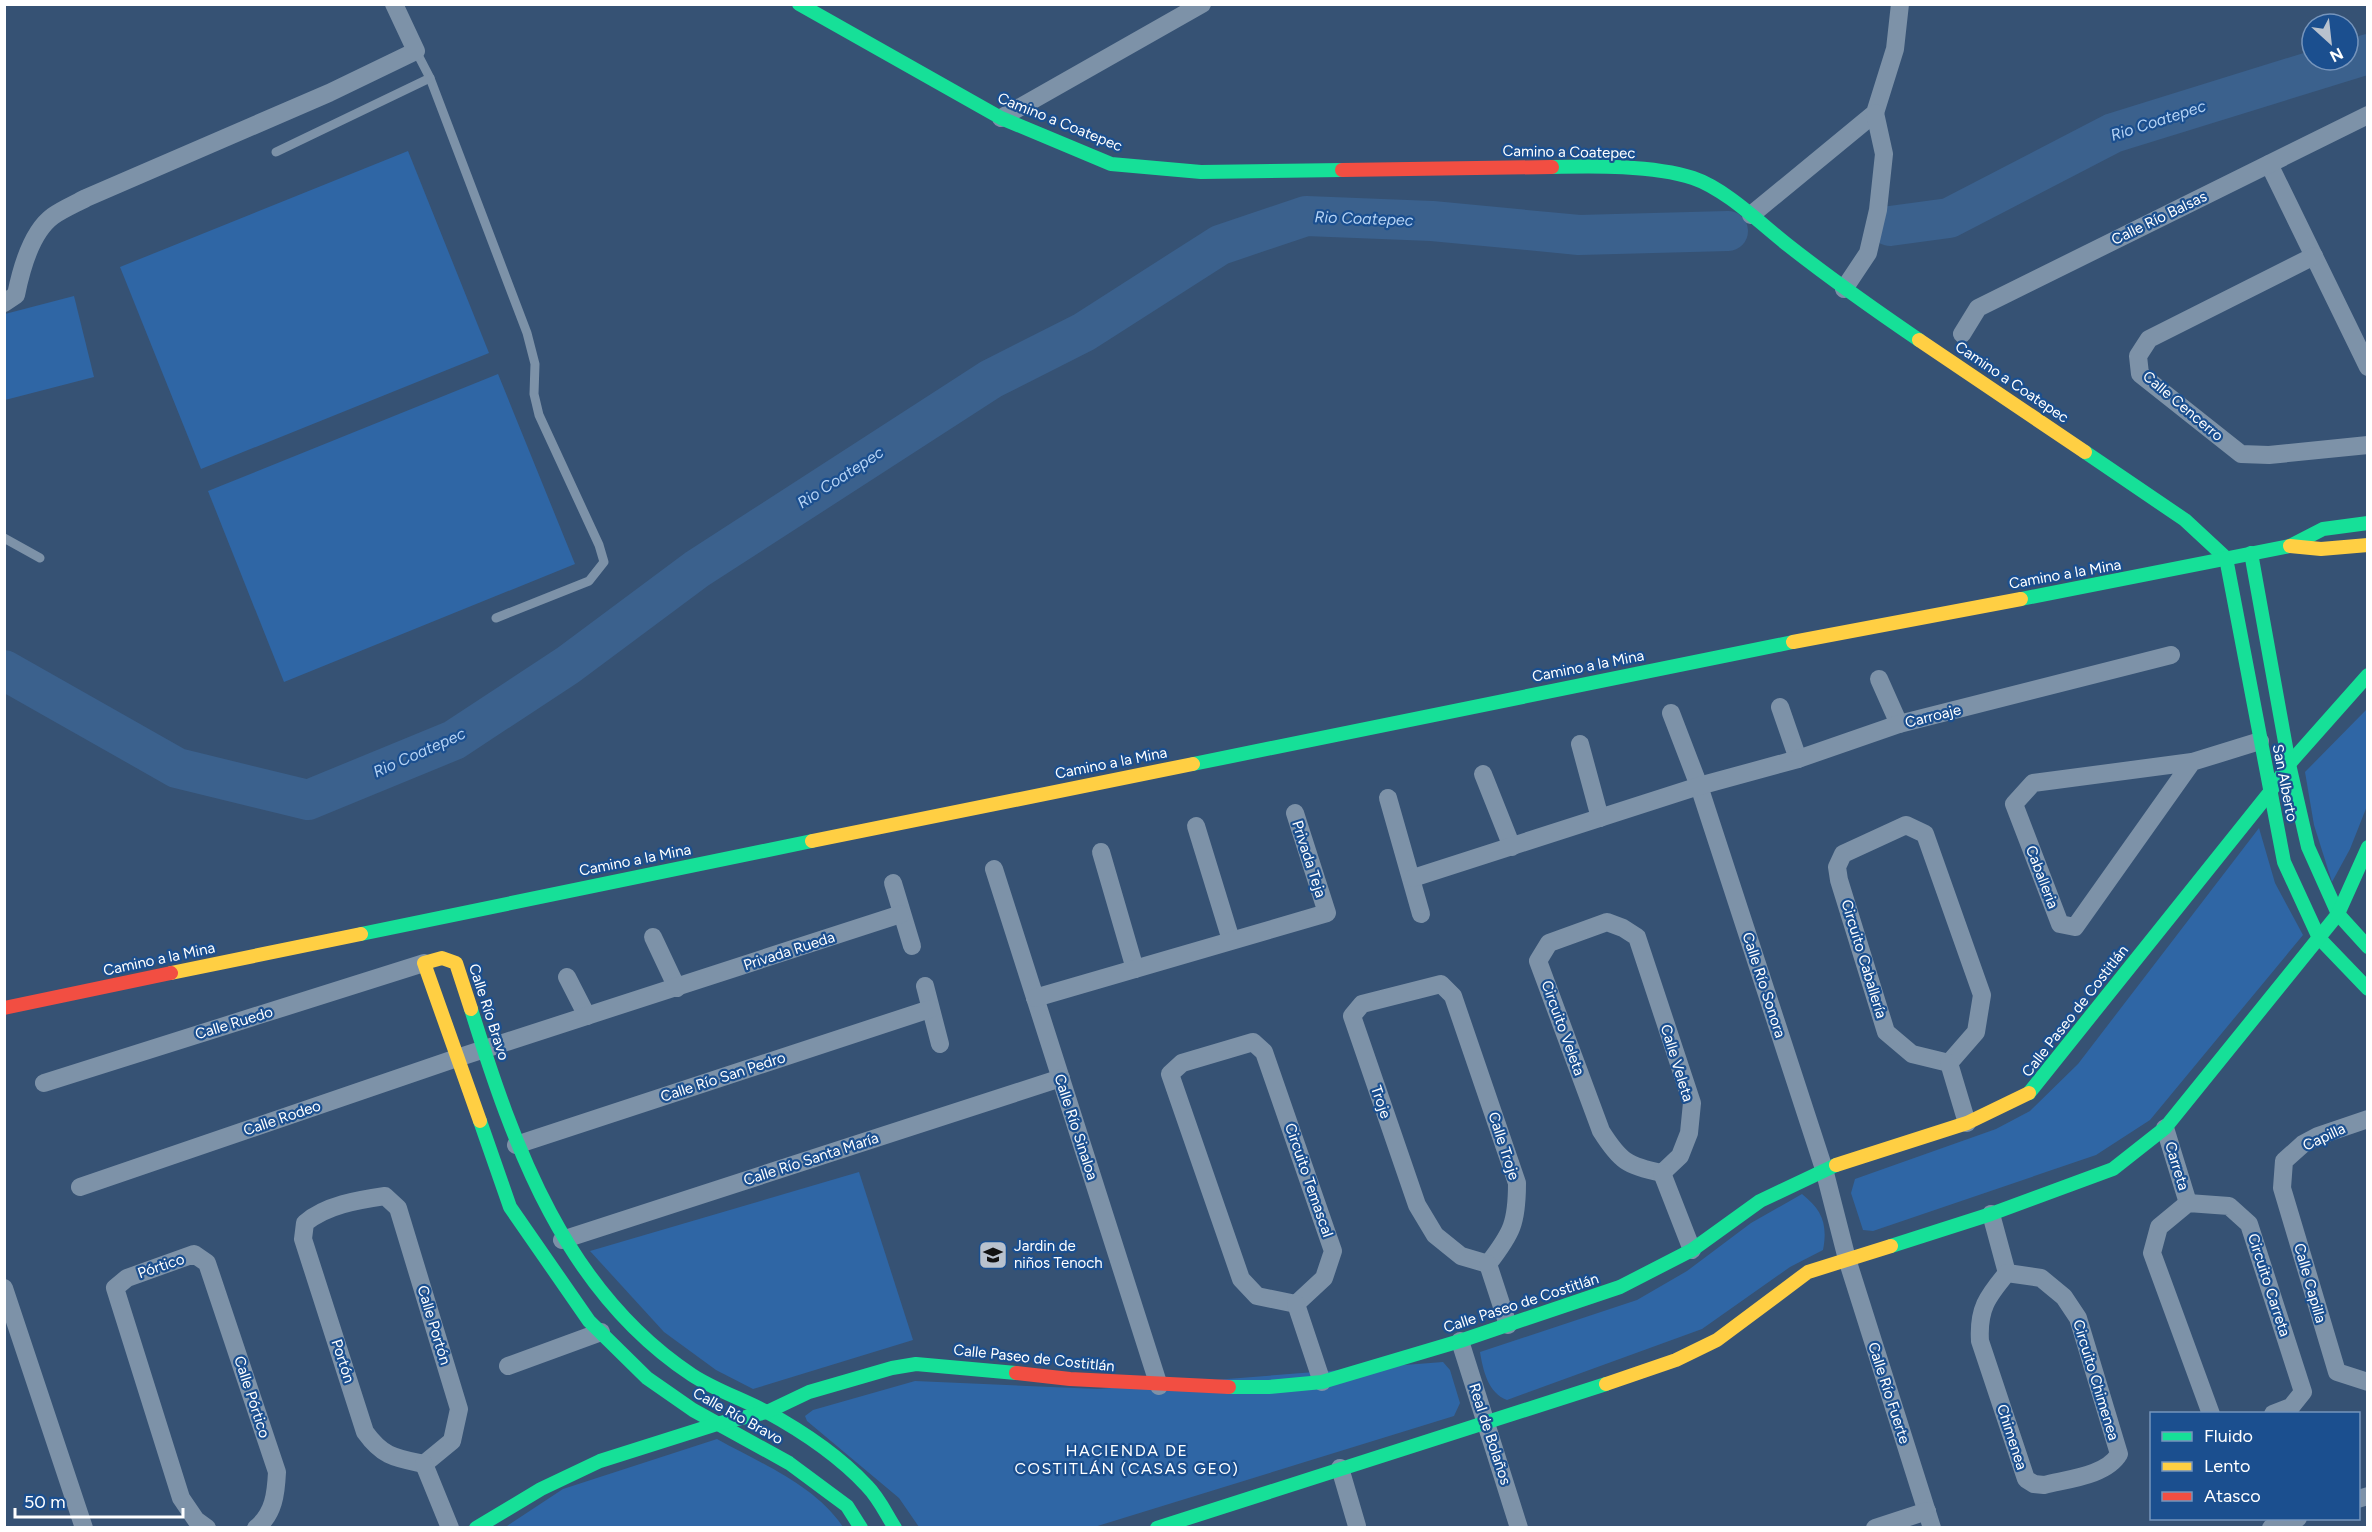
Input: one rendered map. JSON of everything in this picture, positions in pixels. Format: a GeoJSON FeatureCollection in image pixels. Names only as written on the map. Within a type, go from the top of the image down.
{"type":"FeatureCollection","features":[{"type":"Feature","properties":{"kind":"street"},"geometry":{"type":"LineString","coordinates":[[4,303],[16,295],[36,237],[52,217],[86,198],[329,93],[416,51],[394,4]]}},
{"type":"Feature","properties":{"kind":"street","name":"Camino a Coatepec"},"geometry":{"type":"LineString","coordinates":[[799,4],[1001,118],[1111,164],[1201,172],[1593,166],[1645,170],[1693,178],[1722,194],[1751,215],[1845,289],[2186,520],[2226,558]]}},
{"type":"Feature","properties":{"kind":"street"},"geometry":{"type":"LineString","coordinates":[[1001,118],[1202,4]]}},
{"type":"Feature","properties":{"kind":"street"},"geometry":{"type":"LineString","coordinates":[[1845,289],[1868,253],[1878,210],[1884,154],[1875,114],[1895,49],[1900,4]]}},
{"type":"Feature","properties":{"kind":"street"},"geometry":{"type":"LineString","coordinates":[[1751,215],[1875,114]]}},
{"type":"Feature","properties":{"kind":"street","name":"Calle Río Balsas"},"geometry":{"type":"LineString","coordinates":[[1962,334],[1978,308],[2367,115]]}},
{"type":"Feature","properties":{"kind":"street"},"geometry":{"type":"LineString","coordinates":[[2269,164],[2367,366]]}},
{"type":"Feature","properties":{"kind":"street","name":"Calle Cencerro"},"geometry":{"type":"LineString","coordinates":[[2314,256],[2149,339],[2138,356],[2140,374],[2241,454],[2269,455],[2367,445]]}},
{"type":"Feature","properties":{"kind":"street"},"geometry":{"type":"LineString","coordinates":[[2290,546],[2323,529],[2367,523]]}},
{"type":"Feature","properties":{"kind":"street"},"geometry":{"type":"LineString","coordinates":[[2226,558],[2290,546],[2320,549],[2367,545]]}},
{"type":"Feature","properties":{"kind":"street","name":"San Alberto"},"geometry":{"type":"LineString","coordinates":[[2251,553],[2289,764],[2308,847],[2338,914],[2367,947]]}},
{"type":"Feature","properties":{"kind":"street","name":"San Alberto"},"geometry":{"type":"LineString","coordinates":[[2226,558],[2284,862],[2319,938],[2367,989]]}},
{"type":"Feature","properties":{"kind":"street","name":"Camino a la Mina"},"geometry":{"type":"LineString","coordinates":[[4,1008],[504,903],[1885,623],[2103,584],[2226,558]]}},
{"type":"Feature","properties":{"kind":"street","name":"Carroaje"},"geometry":{"type":"LineString","coordinates":[[1413,878],[1699,786],[1798,759],[1899,724],[2171,655]]}},
{"type":"Feature","properties":{"kind":"street","name":"Calle Paseo de Costitlán"},"geometry":{"type":"LineString","coordinates":[[476,1527],[541,1489],[600,1461],[720,1423],[767,1412],[810,1392],[916,1364],[1159,1386],[1269,1387],[1322,1382],[1460,1341],[1620,1287],[1692,1250],[1760,1201],[1824,1169],[1967,1123],[2032,1092],[2270,792],[2289,764],[2367,675]]}},
{"type":"Feature","properties":{"kind":"street"},"geometry":{"type":"LineString","coordinates":[[1879,679],[1899,724]]}},
{"type":"Feature","properties":{"kind":"street"},"geometry":{"type":"LineString","coordinates":[[1780,707],[1798,759]]}},
{"type":"Feature","properties":{"kind":"street","name":"Calle Río Sonora"},"geometry":{"type":"LineString","coordinates":[[1671,713],[1699,786],[1824,1169],[1846,1259]]}},
{"type":"Feature","properties":{"kind":"street","name":"Caballeria"},"geometry":{"type":"LineString","coordinates":[[2192,762],[2074,927],[2061,924],[2014,804],[2033,783],[2192,762],[2260,741]]}},
{"type":"Feature","properties":{"kind":"street"},"geometry":{"type":"LineString","coordinates":[[1580,744],[1600,818]]}},
{"type":"Feature","properties":{"kind":"street"},"geometry":{"type":"LineString","coordinates":[[1483,774],[1512,847]]}},
{"type":"Feature","properties":{"kind":"street"},"geometry":{"type":"LineString","coordinates":[[1388,798],[1413,878],[1421,914]]}},
{"type":"Feature","properties":{"kind":"street","name":"Privada Teja"},"geometry":{"type":"LineString","coordinates":[[1035,998],[1327,914],[1294,813]]}},
{"type":"Feature","properties":{"kind":"street","name":"Circuito Caballería"},"geometry":{"type":"LineString","coordinates":[[1906,825],[1924,834],[1982,995],[1976,1032],[1949,1063],[1912,1054],[1886,1032],[1839,880],[1837,867],[1843,854],[1906,825]]}},
{"type":"Feature","properties":{"kind":"street"},"geometry":{"type":"LineString","coordinates":[[1196,826],[1231,940]]}},
{"type":"Feature","properties":{"kind":"street"},"geometry":{"type":"LineString","coordinates":[[1157,1527],[1487,1424],[1676,1360],[1717,1340],[1808,1272],[1991,1214],[2113,1169],[2165,1128],[2338,914],[2367,847]]}},
{"type":"Feature","properties":{"kind":"street"},"geometry":{"type":"LineString","coordinates":[[1101,852],[1135,969]]}},
{"type":"Feature","properties":{"kind":"street","name":"Calle Río Sinaloa"},"geometry":{"type":"LineString","coordinates":[[993,869],[1159,1386]]}},
{"type":"Feature","properties":{"kind":"street"},"geometry":{"type":"LineString","coordinates":[[893,883],[912,946]]}},
{"type":"Feature","properties":{"kind":"street","name":"Privada Rueda"},"geometry":{"type":"LineString","coordinates":[[484,1051],[901,914]]}},
{"type":"Feature","properties":{"kind":"street","name":"Circuito Veleta"},"geometry":{"type":"LineString","coordinates":[[1637,937],[1623,927],[1607,922],[1549,943],[1538,961],[1600,1131],[1616,1156],[1640,1169],[1662,1173]]}},
{"type":"Feature","properties":{"kind":"street"},"geometry":{"type":"LineString","coordinates":[[653,937],[677,988]]}},
{"type":"Feature","properties":{"kind":"street","name":"Calle Veleta"},"geometry":{"type":"LineString","coordinates":[[1637,937],[1692,1103],[1689,1133],[1680,1156],[1662,1173]]}},
{"type":"Feature","properties":{"kind":"street","name":"Calle Río Bravo"},"geometry":{"type":"LineString","coordinates":[[861,1527],[847,1506],[789,1463],[720,1423],[685,1406],[647,1378],[589,1321],[510,1207],[424,963],[442,958],[456,963],[516,1145],[539,1200],[562,1240],[598,1290],[630,1324],[674,1362],[722,1392],[767,1412],[867,1487],[895,1527]]}},
{"type":"Feature","properties":{"kind":"street","name":"Calle Ruedo"},"geometry":{"type":"LineString","coordinates":[[44,1083],[424,963]]}},
{"type":"Feature","properties":{"kind":"street"},"geometry":{"type":"LineString","coordinates":[[567,977],[587,1016]]}},
{"type":"Feature","properties":{"kind":"street","name":"Troje"},"geometry":{"type":"LineString","coordinates":[[1453,996],[1441,984],[1362,1004],[1352,1016],[1417,1205],[1435,1235],[1461,1256],[1488,1264]]}},
{"type":"Feature","properties":{"kind":"street"},"geometry":{"type":"LineString","coordinates":[[925,986],[940,1044]]}},
{"type":"Feature","properties":{"kind":"street","name":"Calle Troje"},"geometry":{"type":"LineString","coordinates":[[1453,996],[1518,1184],[1517,1214],[1504,1243],[1488,1264]]}},
{"type":"Feature","properties":{"kind":"street","name":"Calle Río San Pedro"},"geometry":{"type":"LineString","coordinates":[[516,1145],[930,1009]]}},
{"type":"Feature","properties":{"kind":"street","name":"Circuito Temascal"},"geometry":{"type":"LineString","coordinates":[[1253,1042],[1264,1052],[1333,1251],[1324,1278],[1296,1304],[1257,1296],[1240,1279],[1170,1074],[1182,1063],[1253,1042]]}},
{"type":"Feature","properties":{"kind":"street","name":"Calle Rodeo"},"geometry":{"type":"LineString","coordinates":[[80,1187],[457,1058],[484,1051]]}},
{"type":"Feature","properties":{"kind":"street"},"geometry":{"type":"LineString","coordinates":[[1949,1063],[1967,1123]]}},
{"type":"Feature","properties":{"kind":"street","name":"Calle Río Santa María"},"geometry":{"type":"LineString","coordinates":[[562,1240],[1061,1078]]}},
{"type":"Feature","properties":{"kind":"street","name":"Capilla"},"geometry":{"type":"LineString","coordinates":[[2284,1161],[2303,1144],[2367,1120]]}},
{"type":"Feature","properties":{"kind":"street","name":"Carreta"},"geometry":{"type":"LineString","coordinates":[[2165,1128],[2188,1203]]}},
{"type":"Feature","properties":{"kind":"street","name":"Calle Capilla"},"geometry":{"type":"LineString","coordinates":[[2284,1161],[2282,1188],[2337,1372],[2367,1382]]}},
{"type":"Feature","properties":{"kind":"street"},"geometry":{"type":"LineString","coordinates":[[1662,1173],[1692,1250]]}},
{"type":"Feature","properties":{"kind":"street","name":"Calle Portón"},"geometry":{"type":"LineString","coordinates":[[305,1223],[317,1213],[365,1199],[385,1196],[398,1208],[459,1409],[452,1441],[424,1464]]}},
{"type":"Feature","properties":{"kind":"street"},"geometry":{"type":"LineString","coordinates":[[2188,1203],[2159,1227],[2152,1253],[2211,1412]]}},
{"type":"Feature","properties":{"kind":"street","name":"Circuito Carreta"},"geometry":{"type":"LineString","coordinates":[[2188,1203],[2229,1206],[2249,1224],[2303,1392],[2291,1407],[2276,1412]]}},
{"type":"Feature","properties":{"kind":"street"},"geometry":{"type":"LineString","coordinates":[[1991,1214],[2007,1273]]}},
{"type":"Feature","properties":{"kind":"street","name":"Portón"},"geometry":{"type":"LineString","coordinates":[[305,1223],[303,1239],[365,1432],[376,1447],[391,1457],[424,1464]]}},
{"type":"Feature","properties":{"kind":"street","name":"Pórtico"},"geometry":{"type":"LineString","coordinates":[[207,1263],[194,1254],[127,1278],[115,1288],[181,1498],[196,1520],[207,1527]]}},
{"type":"Feature","properties":{"kind":"street","name":"Calle Río Fuerte"},"geometry":{"type":"LineString","coordinates":[[1846,1259],[1930,1519]]}},
{"type":"Feature","properties":{"kind":"street","name":"Calle Pórtico"},"geometry":{"type":"LineString","coordinates":[[207,1263],[277,1472],[276,1497],[262,1523],[255,1527]]}},
{"type":"Feature","properties":{"kind":"street"},"geometry":{"type":"LineString","coordinates":[[1488,1264],[1508,1325]]}},
{"type":"Feature","properties":{"kind":"street","name":"Chimenea"},"geometry":{"type":"LineString","coordinates":[[2007,1273],[1988,1296],[1979,1320],[1980,1341],[2026,1479],[2034,1484],[2044,1485],[2103,1469],[2114,1463]]}},
{"type":"Feature","properties":{"kind":"street","name":"Circuito Chimenea"},"geometry":{"type":"LineString","coordinates":[[2007,1273],[2041,1278],[2064,1297],[2078,1317],[2119,1454],[2114,1463]]}},
{"type":"Feature","properties":{"kind":"street"},"geometry":{"type":"LineString","coordinates":[[4,1288],[84,1527]]}},
{"type":"Feature","properties":{"kind":"street"},"geometry":{"type":"LineString","coordinates":[[1296,1304],[1322,1382]]}},
{"type":"Feature","properties":{"kind":"street"},"geometry":{"type":"LineString","coordinates":[[508,1366],[601,1332]]}},
{"type":"Feature","properties":{"kind":"street","name":"Real de Bolaños"},"geometry":{"type":"LineString","coordinates":[[1460,1341],[1519,1527]]}},
{"type":"Feature","properties":{"kind":"street"},"geometry":{"type":"LineString","coordinates":[[424,1464],[450,1527]]}},
{"type":"Feature","properties":{"kind":"street"},"geometry":{"type":"LineString","coordinates":[[1340,1468],[1359,1527]]}},
{"type":"Feature","properties":{"kind":"street"},"geometry":{"type":"LineString","coordinates":[[1875,1527],[1930,1519]]}},
{"type":"Feature","properties":{"kind":"street"},"geometry":{"type":"LineString","coordinates":[[2271,1527],[2292,1520]]}},
{"type":"Feature","properties":{"kind":"lane"},"geometry":{"type":"LineString","coordinates":[[416,51],[430,78],[527,333],[535,364],[534,394],[539,415],[599,545],[604,562],[589,582],[496,618]]}},
{"type":"Feature","properties":{"kind":"lane"},"geometry":{"type":"LineString","coordinates":[[276,152],[430,78]]}},
{"type":"Feature","properties":{"kind":"lane"},"geometry":{"type":"LineString","coordinates":[[4,538],[40,558]]}},
{"type":"Feature","properties":{"kind":"shaded area"},"geometry":{"type":"Polygon","coordinates":[[[408,151],[489,353],[201,469],[120,267],[408,151]]]}},
{"type":"Feature","properties":{"kind":"shaded area"},"geometry":{"type":"Polygon","coordinates":[[[74,296],[94,377],[5,400],[5,314],[74,296]]]}},
{"type":"Feature","properties":{"kind":"shaded area"},"geometry":{"type":"Polygon","coordinates":[[[498,374],[575,564],[284,682],[208,491],[498,374]]]}},
{"type":"Feature","properties":{"kind":"shaded area"},"geometry":{"type":"Polygon","coordinates":[[[2367,709],[2367,806],[2350,849],[2332,882],[2314,825],[2305,772],[2367,709]]]}},
{"type":"Feature","properties":{"kind":"shaded area"},"geometry":{"type":"Polygon","coordinates":[[[2259,828],[2275,883],[2303,935],[2150,1120],[2096,1155],[1873,1231],[1863,1230],[1851,1193],[1855,1179],[1996,1129],[2030,1111],[2078,1064],[2259,828]]]}},
{"type":"Feature","properties":{"kind":"shaded area"},"geometry":{"type":"Polygon","coordinates":[[[859,1172],[913,1340],[753,1389],[716,1370],[664,1332],[590,1251],[859,1172]]]}},
{"type":"Feature","properties":{"kind":"shaded area"},"geometry":{"type":"Polygon","coordinates":[[[1802,1194],[1822,1218],[1825,1233],[1823,1250],[1790,1267],[1702,1329],[1507,1400],[1495,1392],[1491,1386],[1480,1352],[1637,1300],[1687,1271],[1751,1223],[1802,1194]]]}},
{"type":"Feature","properties":{"kind":"shaded area"},"geometry":{"type":"Polygon","coordinates":[[[1443,1362],[1450,1370],[1460,1403],[1454,1416],[1091,1528],[919,1527],[899,1498],[807,1421],[805,1416],[813,1410],[915,1381],[1098,1389],[1443,1362]]]}},
{"type":"Feature","properties":{"kind":"shaded area"},"geometry":{"type":"Polygon","coordinates":[[[717,1439],[802,1487],[818,1499],[843,1527],[504,1528],[563,1489],[717,1439]]]}},
{"type":"Feature","properties":{"kind":"waterway","name":"Rio Coatepec"},"geometry":{"type":"LineString","coordinates":[[1890,226],[1949,218],[2113,133],[2368,54]]}},
{"type":"Feature","properties":{"kind":"waterway","name":"Rio Coatepec"},"geometry":{"type":"LineString","coordinates":[[4,670],[177,768],[308,800],[454,740],[568,665],[697,569],[991,379],[1084,332],[1220,245],[1306,216],[1432,221],[1579,235],[1728,231]]}},
{"type":"Feature","properties":{"kind":"traffic: fast"},"geometry":{"type":"LineString","coordinates":[[799,4],[1001,118],[1111,164],[1201,172],[1342,170]]}},
{"type":"Feature","properties":{"kind":"traffic: fast"},"geometry":{"type":"LineString","coordinates":[[1552,167],[1642,169],[1677,174],[1705,183],[1731,199],[1789,246],[1919,340]]}},
{"type":"Feature","properties":{"kind":"traffic: fast"},"geometry":{"type":"LineString","coordinates":[[2085,452],[2185,520],[2226,558]]}},
{"type":"Feature","properties":{"kind":"traffic: fast"},"geometry":{"type":"LineString","coordinates":[[2021,599],[2290,546],[2323,529],[2368,523]]}},
{"type":"Feature","properties":{"kind":"traffic: fast"},"geometry":{"type":"LineString","coordinates":[[2251,553],[2289,764],[2308,847],[2338,914],[2368,947]]}},
{"type":"Feature","properties":{"kind":"traffic: fast"},"geometry":{"type":"LineString","coordinates":[[2226,558],[2284,862],[2319,938],[2368,989]]}},
{"type":"Feature","properties":{"kind":"traffic: fast"},"geometry":{"type":"LineString","coordinates":[[1193,764],[1793,642]]}},
{"type":"Feature","properties":{"kind":"traffic: fast"},"geometry":{"type":"LineString","coordinates":[[2029,1093],[2270,792],[2289,764],[2368,675]]}},
{"type":"Feature","properties":{"kind":"traffic: fast"},"geometry":{"type":"LineString","coordinates":[[361,934],[812,841]]}},
{"type":"Feature","properties":{"kind":"traffic: fast"},"geometry":{"type":"LineString","coordinates":[[1891,1246],[1991,1214],[2113,1169],[2165,1128],[2338,914],[2368,847]]}},
{"type":"Feature","properties":{"kind":"traffic: fast"},"geometry":{"type":"LineString","coordinates":[[471,1009],[506,1113],[526,1163],[550,1212],[578,1259],[610,1302],[648,1341],[692,1375],[778,1418],[806,1435],[832,1455],[871,1491],[895,1528]]}},
{"type":"Feature","properties":{"kind":"traffic: fast"},"geometry":{"type":"LineString","coordinates":[[480,1121],[510,1207],[589,1321],[647,1378],[693,1410],[789,1463],[847,1506],[861,1528]]}},
{"type":"Feature","properties":{"kind":"traffic: fast"},"geometry":{"type":"LineString","coordinates":[[1229,1387],[1269,1387],[1322,1382],[1460,1341],[1620,1287],[1692,1250],[1760,1201],[1836,1165]]}},
{"type":"Feature","properties":{"kind":"traffic: fast"},"geometry":{"type":"LineString","coordinates":[[476,1528],[541,1489],[600,1461],[720,1423],[767,1412],[809,1392],[892,1368],[916,1364],[1016,1373]]}},
{"type":"Feature","properties":{"kind":"traffic: fast"},"geometry":{"type":"LineString","coordinates":[[1157,1528],[1606,1384]]}},
{"type":"Feature","properties":{"kind":"traffic: slow"},"geometry":{"type":"LineString","coordinates":[[1919,340],[2085,452]]}},
{"type":"Feature","properties":{"kind":"traffic: slow"},"geometry":{"type":"LineString","coordinates":[[2290,546],[2321,549],[2368,545]]}},
{"type":"Feature","properties":{"kind":"traffic: slow"},"geometry":{"type":"LineString","coordinates":[[1793,642],[2021,599]]}},
{"type":"Feature","properties":{"kind":"traffic: slow"},"geometry":{"type":"LineString","coordinates":[[812,841],[1193,764]]}},
{"type":"Feature","properties":{"kind":"traffic: slow"},"geometry":{"type":"LineString","coordinates":[[171,973],[361,934]]}},
{"type":"Feature","properties":{"kind":"traffic: slow"},"geometry":{"type":"LineString","coordinates":[[471,1009],[456,963],[442,958],[424,963],[480,1121]]}},
{"type":"Feature","properties":{"kind":"traffic: slow"},"geometry":{"type":"LineString","coordinates":[[1836,1165],[1967,1123],[2029,1093]]}},
{"type":"Feature","properties":{"kind":"traffic: slow"},"geometry":{"type":"LineString","coordinates":[[1606,1384],[1676,1360],[1717,1340],[1808,1272],[1891,1246]]}},
{"type":"Feature","properties":{"kind":"traffic: jam"},"geometry":{"type":"LineString","coordinates":[[1342,170],[1552,167]]}},
{"type":"Feature","properties":{"kind":"traffic: jam"},"geometry":{"type":"LineString","coordinates":[[4,1008],[171,973]]}},
{"type":"Feature","properties":{"kind":"traffic: jam"},"geometry":{"type":"LineString","coordinates":[[1016,1373],[1070,1379],[1229,1387]]}},
{"type":"Feature","properties":{"kind":"place","name":"Jardin de niños Tenoch"},"geometry":{"type":"Point","coordinates":[993,1255]}},
{"type":"Feature","properties":{"kind":"district","name":"HACIENDA DE COSTITLÁN (CASAS GEO)"},"geometry":{"type":"Point","coordinates":[1127,1459]}}]}
